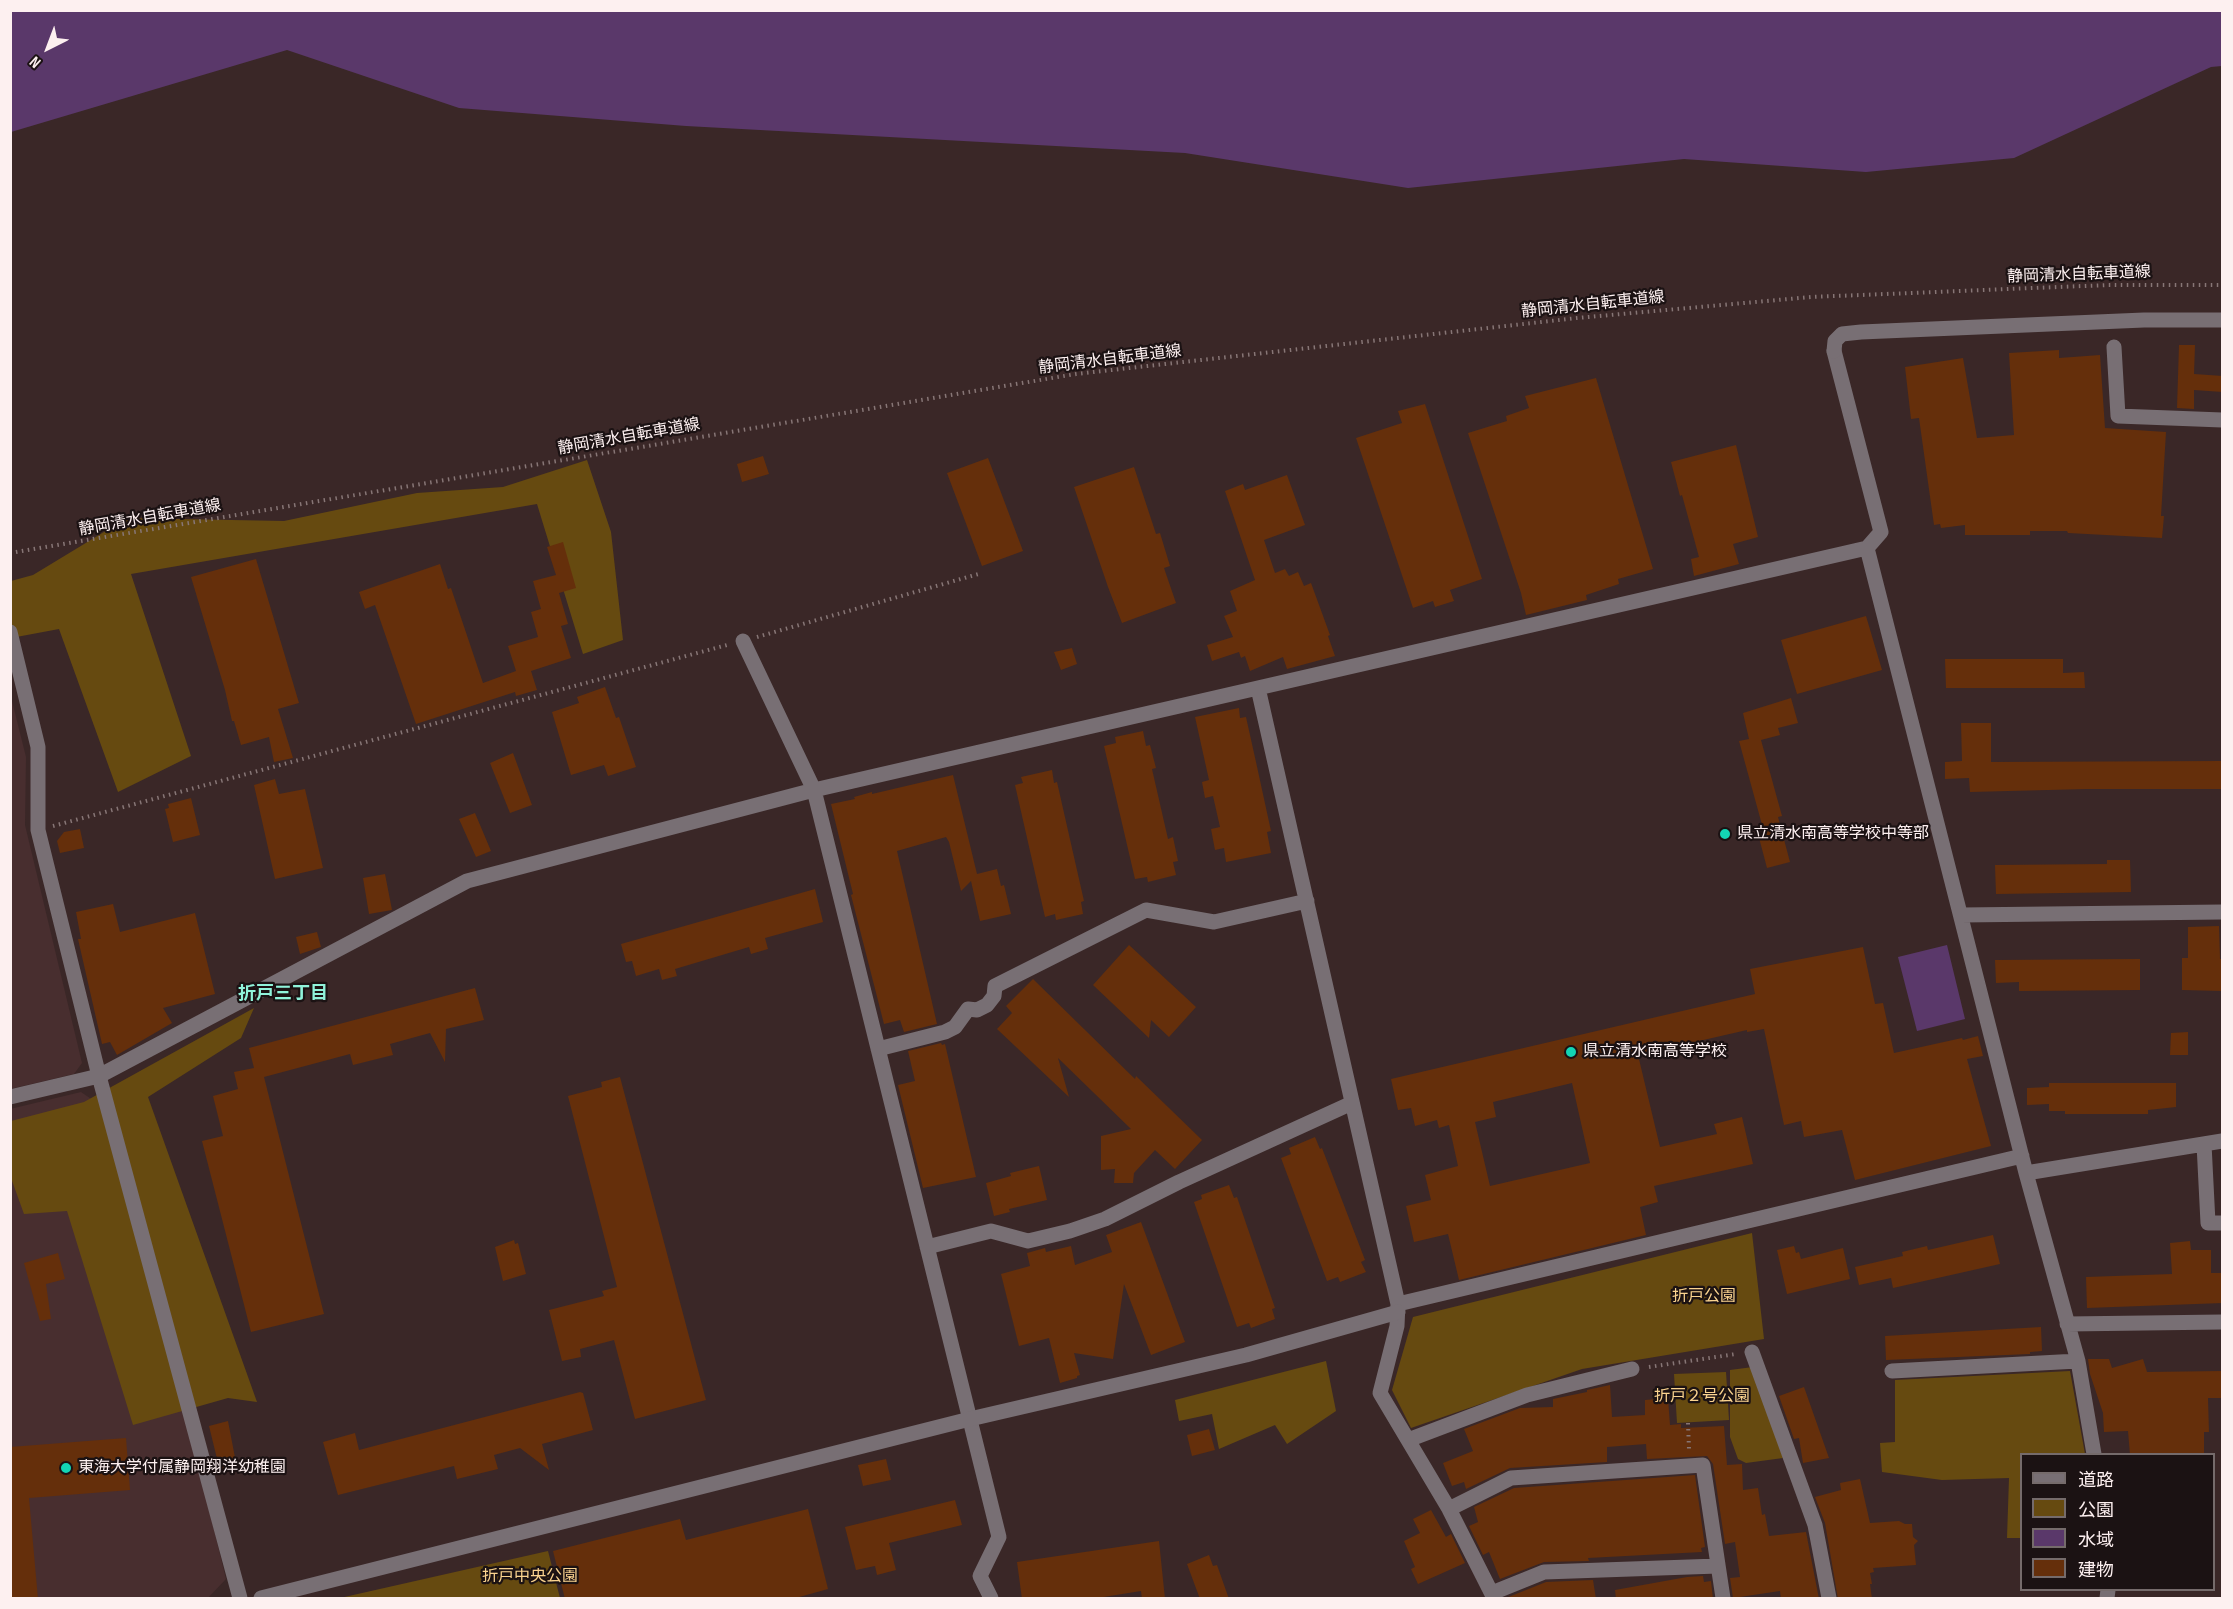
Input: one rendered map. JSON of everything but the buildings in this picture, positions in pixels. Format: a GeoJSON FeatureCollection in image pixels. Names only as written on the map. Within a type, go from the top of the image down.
{"type":"FeatureCollection","features":[{"type":"Feature","properties":{"kind":"street"},"geometry":{"type":"LineString","coordinates":[[10,1097],[99,1076],[467,880],[814,790],[1868,548],[1881,532],[1834,351],[1835,341],[1842,334],[2144,320],[2223,320]]}},
{"type":"Feature","properties":{"kind":"street"},"geometry":{"type":"LineString","coordinates":[[2114,347],[2118,416],[2223,420]]}},
{"type":"Feature","properties":{"kind":"street"},"geometry":{"type":"LineString","coordinates":[[1868,548],[2026,1173],[2078,1361],[2094,1453]]}},
{"type":"Feature","properties":{"kind":"street"},"geometry":{"type":"LineString","coordinates":[[10,632],[38,747],[38,830],[99,1076],[240,1599]]}},
{"type":"Feature","properties":{"kind":"street"},"geometry":{"type":"LineString","coordinates":[[743,641],[814,790],[999,1537],[980,1575],[991,1599]]}},
{"type":"Feature","properties":{"kind":"street"},"geometry":{"type":"LineString","coordinates":[[1258,688],[1398,1308],[1397,1326],[1380,1394],[1449,1509],[1493,1596],[1544,1572],[1718,1566]]}},
{"type":"Feature","properties":{"kind":"street"},"geometry":{"type":"LineString","coordinates":[[878,1049],[945,1032],[955,1027],[969,1009],[977,1010],[987,1005],[994,996],[995,986],[1146,910],[1214,921],[1306,900]]}},
{"type":"Feature","properties":{"kind":"street"},"geometry":{"type":"LineString","coordinates":[[1961,915],[2223,912]]}},
{"type":"Feature","properties":{"kind":"street"},"geometry":{"type":"LineString","coordinates":[[927,1247],[991,1231],[1028,1241],[1070,1231],[1105,1219],[1179,1182],[1353,1103]]}},
{"type":"Feature","properties":{"kind":"street"},"geometry":{"type":"LineString","coordinates":[[2026,1173],[2223,1141]]}},
{"type":"Feature","properties":{"kind":"street"},"geometry":{"type":"LineString","coordinates":[[2204,1144],[2208,1223],[2223,1223]]}},
{"type":"Feature","properties":{"kind":"street"},"geometry":{"type":"LineString","coordinates":[[261,1599],[970,1419],[1246,1355],[1398,1308],[2022,1156]]}},
{"type":"Feature","properties":{"kind":"street"},"geometry":{"type":"LineString","coordinates":[[2067,1324],[2223,1322]]}},
{"type":"Feature","properties":{"kind":"street"},"geometry":{"type":"LineString","coordinates":[[1752,1352],[1815,1525],[1829,1599]]}},
{"type":"Feature","properties":{"kind":"street"},"geometry":{"type":"LineString","coordinates":[[1892,1371],[2078,1361]]}},
{"type":"Feature","properties":{"kind":"street"},"geometry":{"type":"LineString","coordinates":[[1408,1440],[1527,1395],[1632,1369]]}},
{"type":"Feature","properties":{"kind":"street"},"geometry":{"type":"LineString","coordinates":[[1449,1509],[1511,1478],[1703,1465],[1723,1599]]}},
{"type":"Feature","properties":{"kind":"path","name":"静岡清水自転車道線"},"geometry":{"type":"LineString","coordinates":[[10,553],[1076,374],[1577,318],[1811,297],[2108,285],[2223,285]]}},
{"type":"Feature","properties":{"kind":"path"},"geometry":{"type":"LineString","coordinates":[[38,830],[743,641],[982,573]]}},
{"type":"Feature","properties":{"kind":"path"},"geometry":{"type":"LineString","coordinates":[[1632,1369],[1752,1352]]}},
{"type":"Feature","properties":{"kind":"path"},"geometry":{"type":"LineString","coordinates":[[1688,1423],[1689,1439]]}},
{"type":"Feature","properties":{"kind":"shaded area"},"geometry":{"type":"Polygon","coordinates":[[[10,693],[26,757],[25,825],[82,1063],[74,1074],[10,1089],[10,693]]]}},
{"type":"Feature","properties":{"kind":"shaded area"},"geometry":{"type":"Polygon","coordinates":[[[81,1092],[100,1105],[198,1464],[226,1579],[208,1598],[11,1598],[10,1109],[81,1092]]]}},
{"type":"Feature","properties":{"kind":"green space"},"geometry":{"type":"Polygon","coordinates":[[[587,460],[611,532],[623,640],[583,654],[537,504],[131,574],[191,756],[118,792],[59,629],[11,638],[11,581],[33,575],[127,518],[284,521],[417,493],[503,487],[587,460]]]}},
{"type":"Feature","properties":{"kind":"green space"},"geometry":{"type":"Polygon","coordinates":[[[254,1008],[241,1038],[148,1097],[257,1402],[228,1398],[133,1425],[67,1211],[24,1214],[11,1178],[11,1121],[84,1102],[254,1008]]]}},
{"type":"Feature","properties":{"kind":"green space","name":"折戸公園"},"geometry":{"type":"Polygon","coordinates":[[[1752,1233],[1764,1339],[1582,1369],[1411,1428],[1392,1390],[1413,1317],[1752,1233]]]}},
{"type":"Feature","properties":{"kind":"green space"},"geometry":{"type":"Polygon","coordinates":[[[1326,1361],[1336,1411],[1287,1444],[1275,1425],[1219,1449],[1212,1414],[1179,1421],[1175,1400],[1326,1361]]]}},
{"type":"Feature","properties":{"kind":"green space"},"geometry":{"type":"Polygon","coordinates":[[[1753,1367],[1783,1458],[1746,1463],[1738,1459],[1730,1437],[1730,1370],[1753,1367]]]}},
{"type":"Feature","properties":{"kind":"green space"},"geometry":{"type":"Polygon","coordinates":[[[2070,1371],[2085,1453],[2020,1453],[2020,1538],[2007,1538],[2009,1478],[1942,1480],[1882,1472],[1880,1443],[1895,1442],[1895,1380],[2070,1371]]]}},
{"type":"Feature","properties":{"kind":"green space","name":"折戸２号公園"},"geometry":{"type":"Polygon","coordinates":[[[1726,1372],[1729,1420],[1677,1423],[1674,1374],[1726,1372]]]}},
{"type":"Feature","properties":{"kind":"green space","name":"折戸中央公園"},"geometry":{"type":"Polygon","coordinates":[[[548,1551],[560,1598],[340,1598],[548,1551]]]}},
{"type":"Feature","properties":{"kind":"water"},"geometry":{"type":"Polygon","coordinates":[[[11,10],[2222,10],[2222,66],[2211,67],[2014,158],[1866,172],[1684,159],[1408,188],[1185,153],[686,126],[459,108],[287,50],[11,132],[11,10]]]}},
{"type":"Feature","properties":{"kind":"water"},"geometry":{"type":"Polygon","coordinates":[[[1947,945],[1965,1019],[1917,1031],[1898,957],[1947,945]]]}},
{"type":"Feature","properties":{"kind":"place","name":"県立清水南高等学校中等部"},"geometry":{"type":"Point","coordinates":[1725,834]}},
{"type":"Feature","properties":{"kind":"place","name":"県立清水南高等学校"},"geometry":{"type":"Point","coordinates":[1571,1052]}},
{"type":"Feature","properties":{"kind":"place","name":"東海大学付属静岡翔洋幼稚園"},"geometry":{"type":"Point","coordinates":[66,1468]}},
{"type":"Feature","properties":{"kind":"district","name":"折戸三丁目"},"geometry":{"type":"Point","coordinates":[283,994]}}]}
